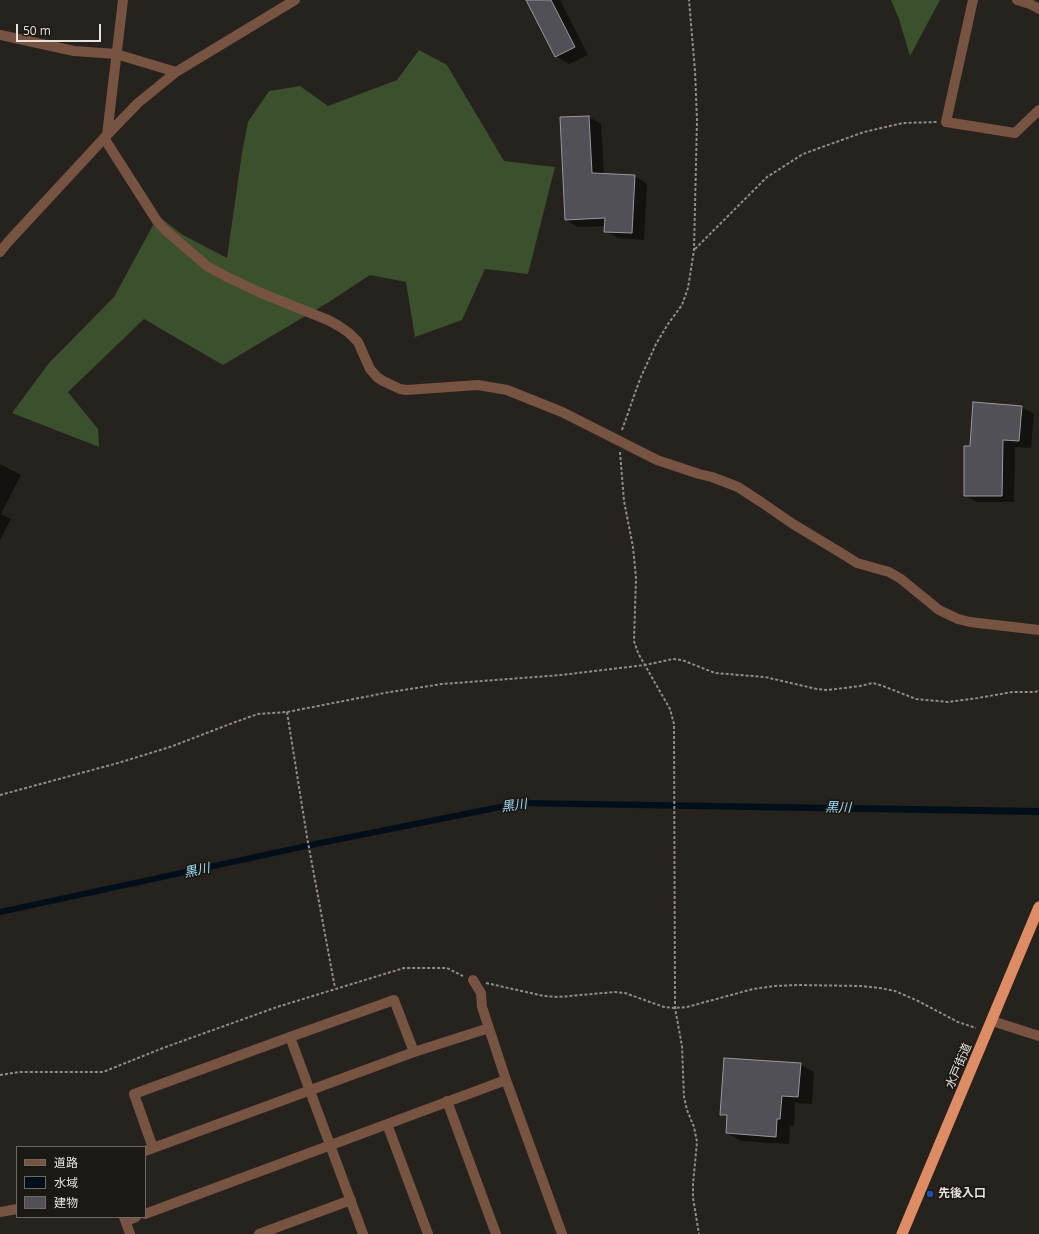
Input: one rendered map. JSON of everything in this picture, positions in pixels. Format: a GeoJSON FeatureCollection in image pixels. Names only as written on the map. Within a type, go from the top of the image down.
{"type":"FeatureCollection","features":[{"type":"Feature","properties":{"kind":"highway","name":"水戸街道"},"geometry":{"type":"LineString","coordinates":[[902,1234],[1039,907]]}},
{"type":"Feature","properties":{"kind":"street"},"geometry":{"type":"LineString","coordinates":[[123,0],[106,136],[157,221],[164,229],[207,266],[261,293],[328,320],[339,326],[358,342],[370,368],[383,382],[406,390],[478,385],[507,390],[562,412],[657,460],[712,477],[738,487],[793,524],[857,563],[889,572],[901,579],[939,610],[958,619],[970,622],[1039,630]]}},
{"type":"Feature","properties":{"kind":"street"},"geometry":{"type":"LineString","coordinates":[[0,252],[138,103],[176,72],[295,0]]}},
{"type":"Feature","properties":{"kind":"street"},"geometry":{"type":"LineString","coordinates":[[973,0],[946,122],[1015,132],[1039,110]]}},
{"type":"Feature","properties":{"kind":"street"},"geometry":{"type":"LineString","coordinates":[[1016,0],[1031,1],[1039,9]]}},
{"type":"Feature","properties":{"kind":"street"},"geometry":{"type":"LineString","coordinates":[[0,35],[74,51],[116,54],[176,72]]}},
{"type":"Feature","properties":{"kind":"street"},"geometry":{"type":"LineString","coordinates":[[473,980],[480,993],[482,1007],[506,1080],[562,1234]]}},
{"type":"Feature","properties":{"kind":"street"},"geometry":{"type":"LineString","coordinates":[[414,1052],[394,1000],[134,1094],[149,1150],[414,1052],[489,1028]]}},
{"type":"Feature","properties":{"kind":"street"},"geometry":{"type":"LineString","coordinates":[[992,1021],[1039,1036]]}},
{"type":"Feature","properties":{"kind":"street"},"geometry":{"type":"LineString","coordinates":[[290,1037],[363,1234]]}},
{"type":"Feature","properties":{"kind":"street"},"geometry":{"type":"LineString","coordinates":[[146,1214],[506,1080]]}},
{"type":"Feature","properties":{"kind":"street"},"geometry":{"type":"LineString","coordinates":[[447,1101],[496,1234]]}},
{"type":"Feature","properties":{"kind":"street"},"geometry":{"type":"LineString","coordinates":[[387,1124],[428,1234]]}},
{"type":"Feature","properties":{"kind":"street"},"geometry":{"type":"LineString","coordinates":[[258,1234],[350,1200]]}},
{"type":"Feature","properties":{"kind":"street"},"geometry":{"type":"LineString","coordinates":[[0,1212],[16,1209]]}},
{"type":"Feature","properties":{"kind":"street"},"geometry":{"type":"LineString","coordinates":[[125,1219],[130,1234]]}},
{"type":"Feature","properties":{"kind":"path"},"geometry":{"type":"LineString","coordinates":[[689,0],[695,71],[697,120],[694,250],[688,288],[682,306],[668,324],[656,344],[640,379],[619,440],[624,502],[633,547],[636,578],[634,641],[638,653],[670,709],[674,724],[675,1008],[682,1046],[684,1097],[687,1110],[694,1127],[697,1142],[693,1198],[698,1234]]}},
{"type":"Feature","properties":{"kind":"path"},"geometry":{"type":"LineString","coordinates":[[694,250],[767,176],[803,154],[864,132],[877,129],[904,123],[946,122]]}},
{"type":"Feature","properties":{"kind":"path"},"geometry":{"type":"LineString","coordinates":[[0,795],[118,763],[170,747],[258,714],[287,712],[390,692],[442,684],[561,675],[645,665],[673,659],[682,660],[715,673],[765,677],[817,690],[860,686],[873,683],[916,699],[948,702],[1012,692],[1039,691]]}},
{"type":"Feature","properties":{"kind":"path"},"geometry":{"type":"LineString","coordinates":[[287,712],[307,837],[312,856],[335,988]]}},
{"type":"Feature","properties":{"kind":"path"},"geometry":{"type":"LineString","coordinates":[[675,1008],[687,1007],[752,990],[774,986],[861,986],[895,991],[958,1022],[987,1031]]}},
{"type":"Feature","properties":{"kind":"green space"},"geometry":{"type":"Polygon","coordinates":[[[891,0],[940,0],[910,56],[899,19],[891,0]]]}},
{"type":"Feature","properties":{"kind":"green space"},"geometry":{"type":"Polygon","coordinates":[[[419,50],[447,65],[504,161],[555,167],[528,274],[485,269],[462,320],[415,337],[406,282],[370,275],[329,302],[223,365],[144,319],[68,392],[98,429],[99,447],[12,413],[49,363],[114,297],[158,216],[183,235],[227,258],[248,122],[269,91],[300,86],[328,106],[397,80],[419,50]]]}},
{"type":"Feature","properties":{"kind":"water","name":"黒川"},"geometry":{"type":"Polygon","coordinates":[[[521,800],[1039,808],[1039,815],[521,806],[316,847],[0,915],[0,909],[315,841],[521,800]]]}},
{"type":"Feature","properties":{"kind":"building"},"geometry":{"type":"Polygon","coordinates":[[[526,0],[551,0],[575,47],[555,57],[526,0]]]}},
{"type":"Feature","properties":{"kind":"building"},"geometry":{"type":"Polygon","coordinates":[[[589,116],[592,173],[635,175],[632,233],[604,232],[605,218],[565,220],[560,117],[589,116]]]}},
{"type":"Feature","properties":{"kind":"building"},"geometry":{"type":"Polygon","coordinates":[[[973,402],[1022,406],[1019,441],[1003,440],[1002,496],[964,496],[964,446],[970,446],[973,402]]]}},
{"type":"Feature","properties":{"kind":"building"},"geometry":{"type":"Polygon","coordinates":[[[724,1058],[801,1063],[798,1097],[782,1096],[780,1119],[777,1119],[776,1137],[726,1133],[727,1115],[720,1115],[724,1058]]]}},
{"type":"Feature","properties":{"kind":"place","name":"先後入口"},"geometry":{"type":"Point","coordinates":[930,1194]}}]}
